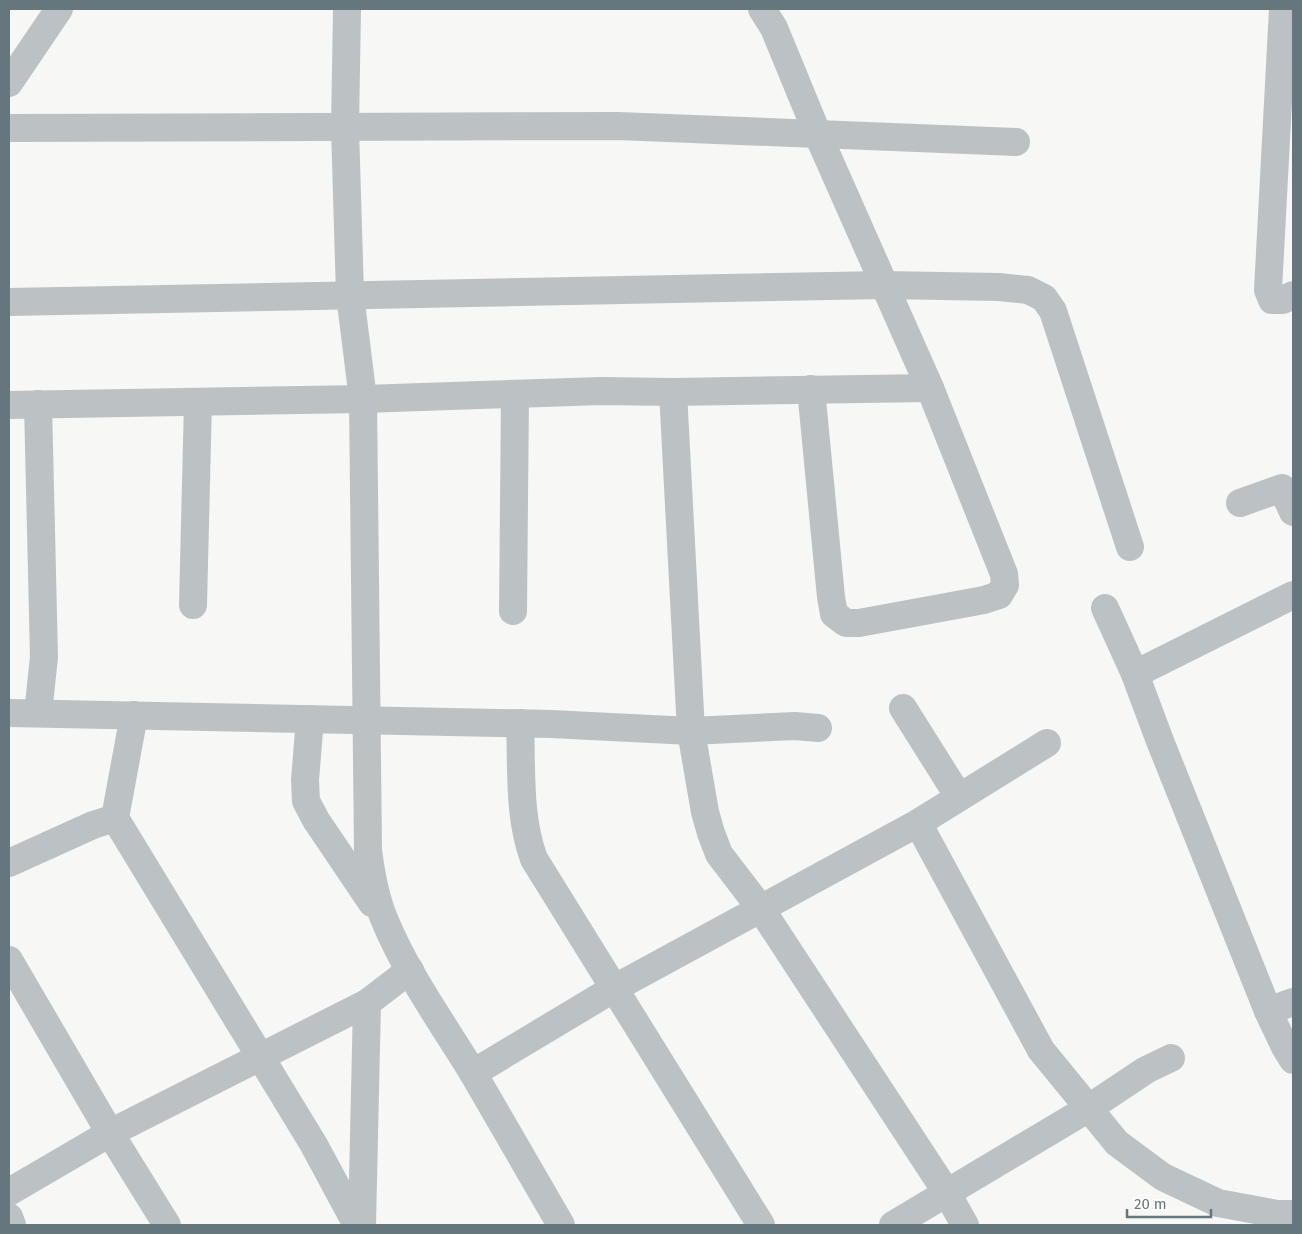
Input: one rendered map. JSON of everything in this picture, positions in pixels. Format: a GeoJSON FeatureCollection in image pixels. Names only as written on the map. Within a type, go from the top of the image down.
{"type":"FeatureCollection","features":[{"type":"Feature","properties":{"kind":"street"},"geometry":{"type":"LineString","coordinates":[[9,83],[59,9]]}},
{"type":"Feature","properties":{"kind":"street"},"geometry":{"type":"LineString","coordinates":[[347,9],[345,128],[350,295],[363,399],[368,850],[372,880],[384,920]]}},
{"type":"Feature","properties":{"kind":"street"},"geometry":{"type":"LineString","coordinates":[[762,9],[774,28],[818,135],[930,388],[1004,574],[1006,585],[999,595],[984,600],[859,623],[846,623],[834,614],[811,389]]}},
{"type":"Feature","properties":{"kind":"street"},"geometry":{"type":"LineString","coordinates":[[1283,9],[1268,290],[1272,300],[1283,300],[1293,295]]}},
{"type":"Feature","properties":{"kind":"street"},"geometry":{"type":"LineString","coordinates":[[9,128],[618,126],[1016,142]]}},
{"type":"Feature","properties":{"kind":"street"},"geometry":{"type":"LineString","coordinates":[[9,302],[884,285],[999,287],[1028,290],[1044,298],[1053,312],[1130,547]]}},
{"type":"Feature","properties":{"kind":"street"},"geometry":{"type":"LineString","coordinates":[[9,405],[363,399],[601,391],[673,392],[930,388]]}},
{"type":"Feature","properties":{"kind":"street"},"geometry":{"type":"LineString","coordinates":[[673,392],[691,731],[705,812],[711,832],[719,854],[761,909],[948,1193],[966,1225]]}},
{"type":"Feature","properties":{"kind":"street"},"geometry":{"type":"LineString","coordinates":[[513,612],[515,394]]}},
{"type":"Feature","properties":{"kind":"street"},"geometry":{"type":"LineString","coordinates":[[192,605],[198,402]]}},
{"type":"Feature","properties":{"kind":"street"},"geometry":{"type":"LineString","coordinates":[[38,404],[44,657],[38,713]]}},
{"type":"Feature","properties":{"kind":"street"},"geometry":{"type":"LineString","coordinates":[[1240,503],[1282,488],[1293,512]]}},
{"type":"Feature","properties":{"kind":"street"},"geometry":{"type":"LineString","coordinates":[[1135,674],[1293,594]]}},
{"type":"Feature","properties":{"kind":"street"},"geometry":{"type":"LineString","coordinates":[[1105,608],[1135,674],[1160,741],[1281,1007],[1285,1047],[1293,1060]]}},
{"type":"Feature","properties":{"kind":"street"},"geometry":{"type":"LineString","coordinates":[[904,708],[959,797]]}},
{"type":"Feature","properties":{"kind":"street"},"geometry":{"type":"LineString","coordinates":[[9,713],[520,723],[691,731],[795,726],[818,728]]}},
{"type":"Feature","properties":{"kind":"street"},"geometry":{"type":"LineString","coordinates":[[134,715],[115,818],[314,1145],[357,1225]]}},
{"type":"Feature","properties":{"kind":"street"},"geometry":{"type":"LineString","coordinates":[[310,719],[305,780],[306,801],[316,820],[384,920],[410,970],[473,1073],[561,1225]]}},
{"type":"Feature","properties":{"kind":"street"},"geometry":{"type":"LineString","coordinates":[[520,723],[524,822],[527,840],[534,859],[761,1225]]}},
{"type":"Feature","properties":{"kind":"street"},"geometry":{"type":"LineString","coordinates":[[473,1073],[613,989],[918,823],[1046,743]]}},
{"type":"Feature","properties":{"kind":"street"},"geometry":{"type":"LineString","coordinates":[[9,863],[93,825],[115,818]]}},
{"type":"Feature","properties":{"kind":"street"},"geometry":{"type":"LineString","coordinates":[[918,823],[1041,1050],[1117,1143],[1163,1177],[1218,1203],[1277,1214],[1293,1214]]}},
{"type":"Feature","properties":{"kind":"street"},"geometry":{"type":"LineString","coordinates":[[9,960],[166,1225]]}},
{"type":"Feature","properties":{"kind":"street"},"geometry":{"type":"LineString","coordinates":[[9,1192],[110,1133],[367,1003],[410,970]]}},
{"type":"Feature","properties":{"kind":"street"},"geometry":{"type":"LineString","coordinates":[[362,1225],[367,1003]]}},
{"type":"Feature","properties":{"kind":"street"},"geometry":{"type":"LineString","coordinates":[[893,1225],[1089,1108],[1146,1070],[1171,1058]]}},
{"type":"Feature","properties":{"kind":"street"},"geometry":{"type":"LineString","coordinates":[[9,1217],[12,1225]]}}]}
